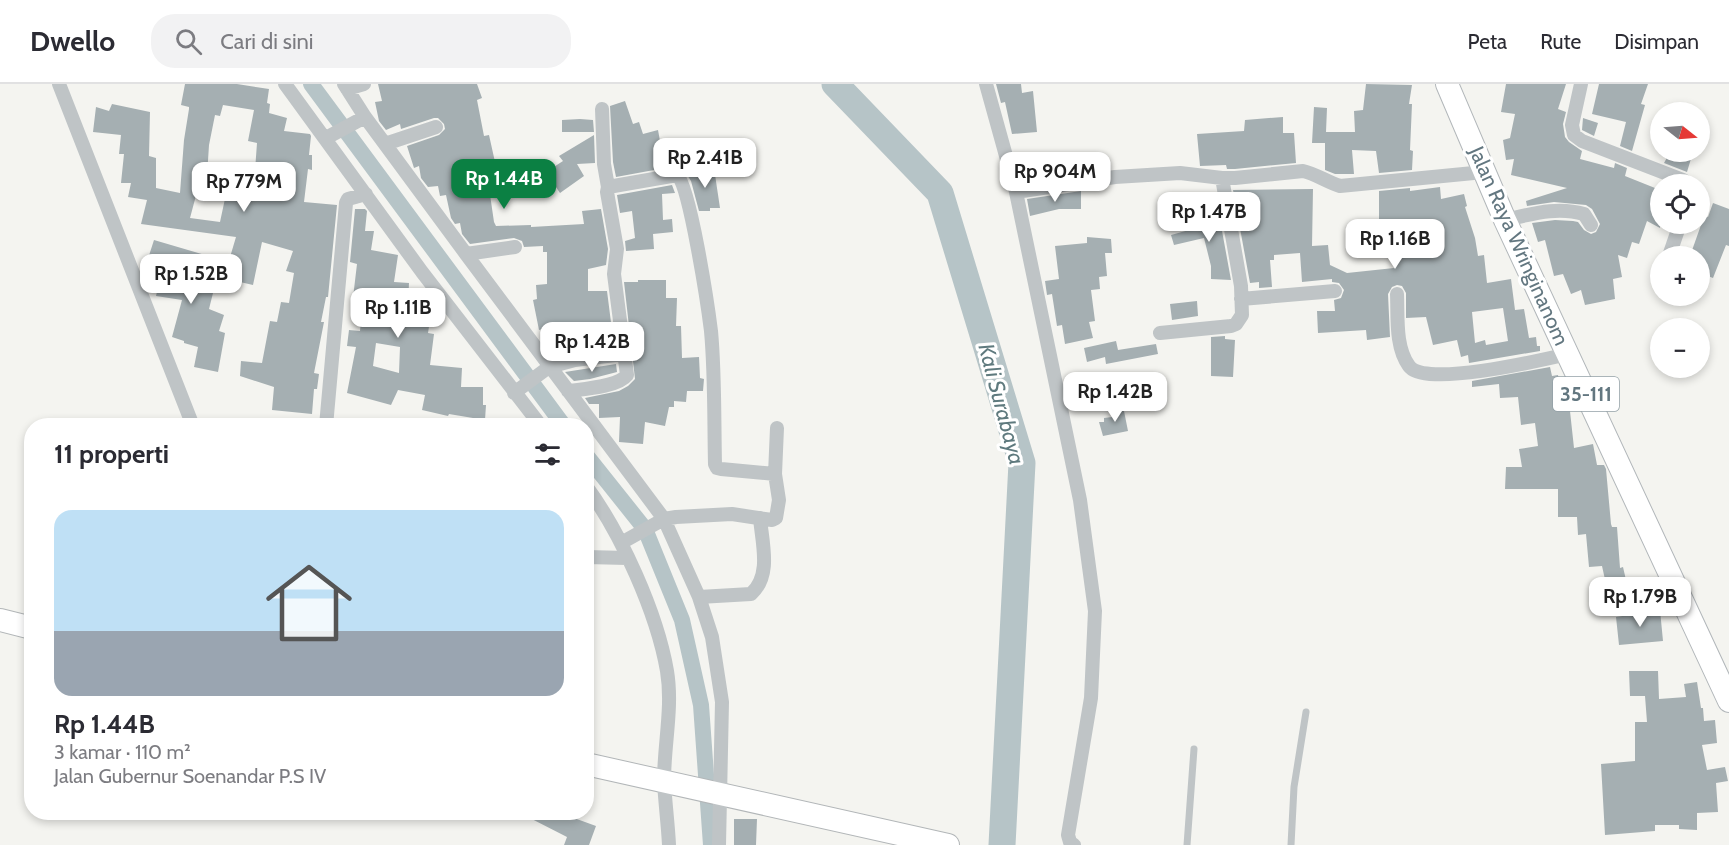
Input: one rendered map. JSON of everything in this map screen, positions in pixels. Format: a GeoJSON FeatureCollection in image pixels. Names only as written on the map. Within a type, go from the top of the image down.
{"type":"FeatureCollection","features":[{"type":"Feature","properties":{"kind":"main road","name":"Jalan Raya Wringinanom"},"geometry":{"type":"LineString","coordinates":[[1447,84],[1505,220],[1729,701]]}},
{"type":"Feature","properties":{"kind":"main road"},"geometry":{"type":"LineString","coordinates":[[1,623],[24,626]]}},
{"type":"Feature","properties":{"kind":"main road"},"geometry":{"type":"LineString","coordinates":[[594,766],[948,845]]}},
{"type":"Feature","properties":{"kind":"street"},"geometry":{"type":"LineString","coordinates":[[59,84],[190,418]]}},
{"type":"Feature","properties":{"kind":"street"},"geometry":{"type":"LineString","coordinates":[[285,84],[330,136],[366,194],[422,272],[518,391],[535,418]]}},
{"type":"Feature","properties":{"kind":"street"},"geometry":{"type":"LineString","coordinates":[[364,84],[345,86],[362,119],[385,144],[547,369],[568,391],[587,418]]}},
{"type":"Feature","properties":{"kind":"street"},"geometry":{"type":"LineString","coordinates":[[986,84],[1016,192],[1080,500],[1095,611],[1091,698],[1068,835],[1070,842],[1074,845]]}},
{"type":"Feature","properties":{"kind":"street"},"geometry":{"type":"LineString","coordinates":[[1581,84],[1572,125],[1574,135],[1582,141],[1667,174]]}},
{"type":"Feature","properties":{"kind":"street"},"geometry":{"type":"LineString","coordinates":[[568,391],[617,383],[625,379],[627,371],[614,274],[617,249],[607,192],[602,110]]}},
{"type":"Feature","properties":{"kind":"street"},"geometry":{"type":"LineString","coordinates":[[330,136],[362,119]]}},
{"type":"Feature","properties":{"kind":"street"},"geometry":{"type":"LineString","coordinates":[[385,144],[436,127]]}},
{"type":"Feature","properties":{"kind":"street"},"geometry":{"type":"LineString","coordinates":[[1016,192],[1114,177],[1180,173],[1222,178],[1303,171],[1340,186],[1484,171]]}},
{"type":"Feature","properties":{"kind":"street"},"geometry":{"type":"LineString","coordinates":[[608,187],[677,175],[682,180],[692,218],[711,331],[715,464],[721,469],[775,474]]}},
{"type":"Feature","properties":{"kind":"street"},"geometry":{"type":"LineString","coordinates":[[1160,333],[1231,326],[1236,324],[1242,315],[1222,178]]}},
{"type":"Feature","properties":{"kind":"street"},"geometry":{"type":"LineString","coordinates":[[327,418],[346,203],[348,199],[366,194]]}},
{"type":"Feature","properties":{"kind":"street"},"geometry":{"type":"LineString","coordinates":[[1505,220],[1550,210],[1573,211],[1584,214],[1591,225]]}},
{"type":"Feature","properties":{"kind":"street"},"geometry":{"type":"LineString","coordinates":[[465,255],[514,247]]}},
{"type":"Feature","properties":{"kind":"street"},"geometry":{"type":"LineString","coordinates":[[1241,300],[1335,291]]}},
{"type":"Feature","properties":{"kind":"street"},"geometry":{"type":"LineString","coordinates":[[1397,294],[1401,349],[1410,368],[1419,374],[1450,375],[1568,354]]}},
{"type":"Feature","properties":{"kind":"street"},"geometry":{"type":"LineString","coordinates":[[518,391],[547,369],[575,360],[623,354]]}},
{"type":"Feature","properties":{"kind":"street"},"geometry":{"type":"LineString","coordinates":[[594,427],[661,521],[699,597],[712,637],[722,702],[717,793],[719,845]]}},
{"type":"Feature","properties":{"kind":"street"},"geometry":{"type":"LineString","coordinates":[[621,543],[661,521],[732,514],[772,520],[778,514],[779,500],[775,474],[777,428]]}},
{"type":"Feature","properties":{"kind":"street"},"geometry":{"type":"LineString","coordinates":[[594,496],[621,543],[653,618],[667,671],[669,845]]}},
{"type":"Feature","properties":{"kind":"street"},"geometry":{"type":"LineString","coordinates":[[699,597],[751,594],[757,589],[765,568],[760,518]]}},
{"type":"Feature","properties":{"kind":"street"},"geometry":{"type":"LineString","coordinates":[[594,557],[627,558]]}},
{"type":"Feature","properties":{"kind":"lane"},"geometry":{"type":"LineString","coordinates":[[1291,845],[1294,787],[1306,712]]}},
{"type":"Feature","properties":{"kind":"lane"},"geometry":{"type":"LineString","coordinates":[[1187,845],[1194,749]]}},
{"type":"Feature","properties":{"kind":"building"},"geometry":{"type":"Polygon","coordinates":[[[185,84],[237,84],[269,89],[267,103],[270,104],[269,113],[287,118],[284,131],[311,136],[309,155],[312,155],[312,170],[308,169],[304,202],[337,205],[328,297],[326,297],[321,322],[324,322],[314,373],[319,374],[317,389],[314,389],[312,414],[272,410],[274,387],[240,376],[241,361],[262,363],[270,321],[277,322],[281,302],[289,303],[294,273],[286,271],[293,251],[262,242],[253,285],[240,282],[241,279],[225,274],[236,237],[141,224],[147,200],[128,197],[131,183],[121,183],[124,154],[119,154],[121,135],[93,132],[96,107],[109,111],[112,104],[150,112],[149,156],[156,158],[156,188],[180,193],[189,109],[181,105],[185,84]],[[223,105],[220,116],[215,115],[209,145],[207,176],[254,184],[257,143],[248,141],[254,110],[223,105]],[[198,188],[190,218],[220,222],[226,194],[198,188]]]}},
{"type":"Feature","properties":{"kind":"building"},"geometry":{"type":"Polygon","coordinates":[[[378,84],[477,84],[482,98],[477,100],[484,136],[489,135],[499,180],[488,181],[496,226],[584,224],[582,211],[601,209],[608,249],[606,265],[588,269],[588,291],[607,291],[614,346],[554,356],[546,347],[542,329],[539,330],[533,300],[537,299],[536,285],[547,284],[547,252],[543,252],[543,246],[524,247],[522,241],[514,238],[470,244],[462,234],[460,223],[455,224],[451,218],[446,195],[440,196],[438,186],[428,187],[421,178],[419,166],[414,168],[407,146],[439,135],[445,129],[444,124],[438,118],[434,118],[401,129],[400,124],[386,130],[379,121],[375,102],[382,101],[378,84]]]}},
{"type":"Feature","properties":{"kind":"building"},"geometry":{"type":"Polygon","coordinates":[[[996,84],[1021,84],[1022,93],[1033,91],[1037,132],[1012,134],[1005,102],[1001,103],[996,84]]]}},
{"type":"Feature","properties":{"kind":"building"},"geometry":{"type":"Polygon","coordinates":[[[1366,84],[1412,85],[1409,104],[1412,104],[1410,150],[1413,151],[1412,170],[1379,173],[1376,151],[1352,150],[1354,174],[1335,174],[1325,170],[1325,143],[1312,143],[1314,107],[1327,108],[1326,132],[1355,132],[1354,111],[1363,110],[1366,84]]]}},
{"type":"Feature","properties":{"kind":"building"},"geometry":{"type":"Polygon","coordinates":[[[1506,84],[1566,84],[1558,109],[1566,112],[1563,124],[1565,137],[1582,151],[1580,159],[1614,168],[1615,163],[1627,168],[1625,176],[1650,186],[1650,223],[1647,221],[1639,244],[1632,242],[1627,258],[1618,255],[1622,277],[1613,279],[1615,299],[1585,305],[1581,290],[1571,294],[1563,274],[1554,276],[1545,240],[1538,242],[1532,223],[1555,220],[1573,221],[1578,222],[1584,230],[1591,234],[1596,232],[1600,224],[1592,209],[1586,205],[1554,202],[1527,206],[1526,201],[1567,188],[1511,175],[1514,159],[1506,160],[1503,140],[1510,138],[1515,114],[1501,112],[1506,84]]]}},
{"type":"Feature","properties":{"kind":"building"},"geometry":{"type":"Polygon","coordinates":[[[1599,84],[1648,84],[1641,104],[1645,105],[1632,151],[1620,146],[1626,122],[1592,114],[1599,84]]]}},
{"type":"Feature","properties":{"kind":"building"},"geometry":{"type":"Polygon","coordinates":[[[625,101],[633,124],[639,122],[643,134],[658,130],[665,168],[616,177],[610,106],[625,101]]]}},
{"type":"Feature","properties":{"kind":"building"},"geometry":{"type":"Polygon","coordinates":[[[1283,117],[1283,133],[1294,133],[1296,163],[1235,169],[1227,169],[1226,165],[1200,166],[1197,134],[1244,131],[1245,120],[1283,117]]]}},
{"type":"Feature","properties":{"kind":"building"},"geometry":{"type":"Polygon","coordinates":[[[1583,118],[1598,123],[1594,136],[1582,130],[1583,118]]]}},
{"type":"Feature","properties":{"kind":"building"},"geometry":{"type":"Polygon","coordinates":[[[562,120],[593,120],[594,132],[562,132],[562,120]]]}},
{"type":"Feature","properties":{"kind":"building"},"geometry":{"type":"Polygon","coordinates":[[[594,135],[595,163],[577,164],[584,176],[560,193],[546,172],[563,161],[559,156],[594,135]]]}},
{"type":"Feature","properties":{"kind":"building"},"geometry":{"type":"Polygon","coordinates":[[[1665,162],[1690,162],[1687,172],[1665,162]]]}},
{"type":"Feature","properties":{"kind":"building"},"geometry":{"type":"Polygon","coordinates":[[[1091,166],[1091,171],[1056,177],[1055,167],[1091,166]]]}},
{"type":"Feature","properties":{"kind":"building"},"geometry":{"type":"Polygon","coordinates":[[[714,168],[720,208],[699,211],[691,181],[686,173],[714,168]]]}},
{"type":"Feature","properties":{"kind":"building"},"geometry":{"type":"Polygon","coordinates":[[[672,185],[675,193],[662,194],[663,220],[672,219],[673,232],[653,234],[654,249],[626,251],[625,241],[635,238],[632,211],[620,213],[617,195],[672,185]]]}},
{"type":"Feature","properties":{"kind":"building"},"geometry":{"type":"Polygon","coordinates":[[[1440,187],[1441,199],[1464,194],[1467,206],[1465,207],[1478,256],[1484,255],[1487,283],[1511,279],[1515,310],[1524,309],[1529,338],[1536,337],[1540,351],[1469,363],[1468,355],[1461,357],[1457,340],[1433,345],[1426,317],[1406,318],[1406,293],[1402,286],[1397,285],[1392,287],[1388,294],[1390,337],[1367,340],[1366,330],[1318,333],[1317,311],[1335,311],[1334,300],[1341,298],[1344,290],[1339,283],[1332,282],[1332,279],[1302,282],[1300,253],[1274,255],[1274,260],[1270,260],[1272,287],[1259,288],[1259,282],[1250,283],[1233,190],[1313,189],[1312,246],[1328,245],[1330,265],[1347,273],[1394,268],[1389,226],[1387,223],[1379,223],[1379,191],[1410,188],[1410,191],[1440,187]],[[1503,308],[1472,312],[1475,343],[1485,340],[1486,345],[1508,341],[1503,308]]]}},
{"type":"Feature","properties":{"kind":"building"},"geometry":{"type":"Polygon","coordinates":[[[1081,191],[1081,209],[1059,209],[1030,216],[1027,199],[1081,191]]]}},
{"type":"Feature","properties":{"kind":"building"},"geometry":{"type":"Polygon","coordinates":[[[1713,203],[1729,209],[1729,246],[1726,245],[1713,278],[1710,277],[1710,246],[1694,246],[1698,234],[1710,234],[1710,211],[1713,203]]]}},
{"type":"Feature","properties":{"kind":"building"},"geometry":{"type":"Polygon","coordinates":[[[355,209],[365,209],[367,211],[365,231],[374,231],[371,250],[398,255],[394,282],[409,283],[408,304],[432,307],[428,333],[434,334],[430,365],[462,368],[461,387],[483,387],[485,418],[449,414],[448,416],[422,410],[425,395],[398,390],[391,405],[347,393],[356,347],[347,346],[349,330],[360,331],[362,309],[352,306],[357,264],[350,262],[355,209]],[[376,343],[373,366],[399,373],[400,347],[376,343]]]}},
{"type":"Feature","properties":{"kind":"building"},"geometry":{"type":"Polygon","coordinates":[[[1218,209],[1231,280],[1211,279],[1211,266],[1204,238],[1174,245],[1171,235],[1200,227],[1198,213],[1218,209]]]}},
{"type":"Feature","properties":{"kind":"building"},"geometry":{"type":"Polygon","coordinates":[[[1087,237],[1111,239],[1112,253],[1105,253],[1107,276],[1099,277],[1100,289],[1091,290],[1095,321],[1089,322],[1093,338],[1065,344],[1062,325],[1057,326],[1052,294],[1047,295],[1045,281],[1059,279],[1055,246],[1087,243],[1087,237]]]}},
{"type":"Feature","properties":{"kind":"building"},"geometry":{"type":"Polygon","coordinates":[[[154,240],[205,255],[198,276],[216,281],[209,309],[224,315],[219,331],[225,333],[218,372],[194,367],[198,347],[172,337],[182,300],[156,296],[160,279],[182,284],[186,260],[161,254],[151,281],[145,278],[143,274],[154,240]]]}},
{"type":"Feature","properties":{"kind":"building"},"geometry":{"type":"Polygon","coordinates":[[[638,280],[666,280],[666,298],[677,298],[676,326],[681,326],[682,358],[699,357],[700,378],[704,379],[703,391],[687,391],[686,402],[674,401],[674,407],[669,407],[665,426],[645,422],[643,444],[619,442],[620,417],[599,418],[599,404],[589,404],[585,398],[619,391],[635,379],[624,282],[638,282],[638,280]]]}},
{"type":"Feature","properties":{"kind":"building"},"geometry":{"type":"Polygon","coordinates":[[[1197,301],[1198,316],[1172,320],[1170,304],[1197,301]]]}},
{"type":"Feature","properties":{"kind":"building"},"geometry":{"type":"Polygon","coordinates":[[[1225,336],[1225,339],[1235,340],[1233,377],[1211,376],[1211,337],[1225,336]]]}},
{"type":"Feature","properties":{"kind":"building"},"geometry":{"type":"Polygon","coordinates":[[[1116,341],[1118,350],[1156,344],[1158,354],[1106,364],[1105,357],[1087,362],[1084,348],[1116,341]]]}},
{"type":"Feature","properties":{"kind":"building"},"geometry":{"type":"Polygon","coordinates":[[[616,364],[617,372],[590,379],[574,381],[565,372],[616,364]]]}},
{"type":"Feature","properties":{"kind":"building"},"geometry":{"type":"Polygon","coordinates":[[[1550,367],[1552,376],[1558,375],[1562,403],[1569,402],[1574,448],[1593,444],[1597,465],[1604,465],[1606,469],[1611,524],[1612,527],[1617,527],[1620,568],[1623,567],[1626,580],[1606,584],[1602,566],[1589,567],[1586,534],[1578,535],[1577,517],[1558,517],[1558,489],[1505,489],[1506,467],[1522,467],[1519,449],[1538,446],[1535,423],[1521,425],[1518,397],[1500,398],[1499,384],[1472,387],[1472,381],[1550,367]]]}},
{"type":"Feature","properties":{"kind":"building"},"geometry":{"type":"Polygon","coordinates":[[[1123,406],[1128,431],[1103,436],[1099,422],[1104,422],[1104,418],[1112,417],[1111,409],[1123,406]]]}},
{"type":"Feature","properties":{"kind":"building"},"geometry":{"type":"Polygon","coordinates":[[[1660,610],[1663,641],[1619,645],[1616,617],[1660,610]]]}},
{"type":"Feature","properties":{"kind":"building"},"geometry":{"type":"Polygon","coordinates":[[[1629,671],[1658,671],[1659,699],[1686,697],[1684,684],[1697,682],[1704,721],[1715,720],[1717,743],[1702,745],[1707,770],[1725,767],[1728,781],[1716,783],[1718,812],[1697,813],[1697,830],[1679,829],[1679,825],[1655,825],[1655,831],[1605,835],[1601,764],[1635,761],[1635,722],[1647,722],[1645,696],[1630,696],[1629,671]]]}},
{"type":"Feature","properties":{"kind":"building"},"geometry":{"type":"Polygon","coordinates":[[[734,819],[757,819],[756,845],[734,845],[734,819]]]}},
{"type":"Feature","properties":{"kind":"building"},"geometry":{"type":"Polygon","coordinates":[[[534,820],[580,820],[596,826],[589,845],[564,845],[567,837],[534,820]]]}},
{"type":"Feature","properties":{"kind":"waterway"},"geometry":{"type":"LineString","coordinates":[[311,84],[558,418]]}},
{"type":"Feature","properties":{"kind":"waterway","name":"Kali Surabaya"},"geometry":{"type":"LineString","coordinates":[[835,84],[940,193],[1022,463],[1002,845]]}},
{"type":"Feature","properties":{"kind":"waterway"},"geometry":{"type":"LineString","coordinates":[[594,465],[645,529],[682,620],[701,705],[711,845]]}}]}
